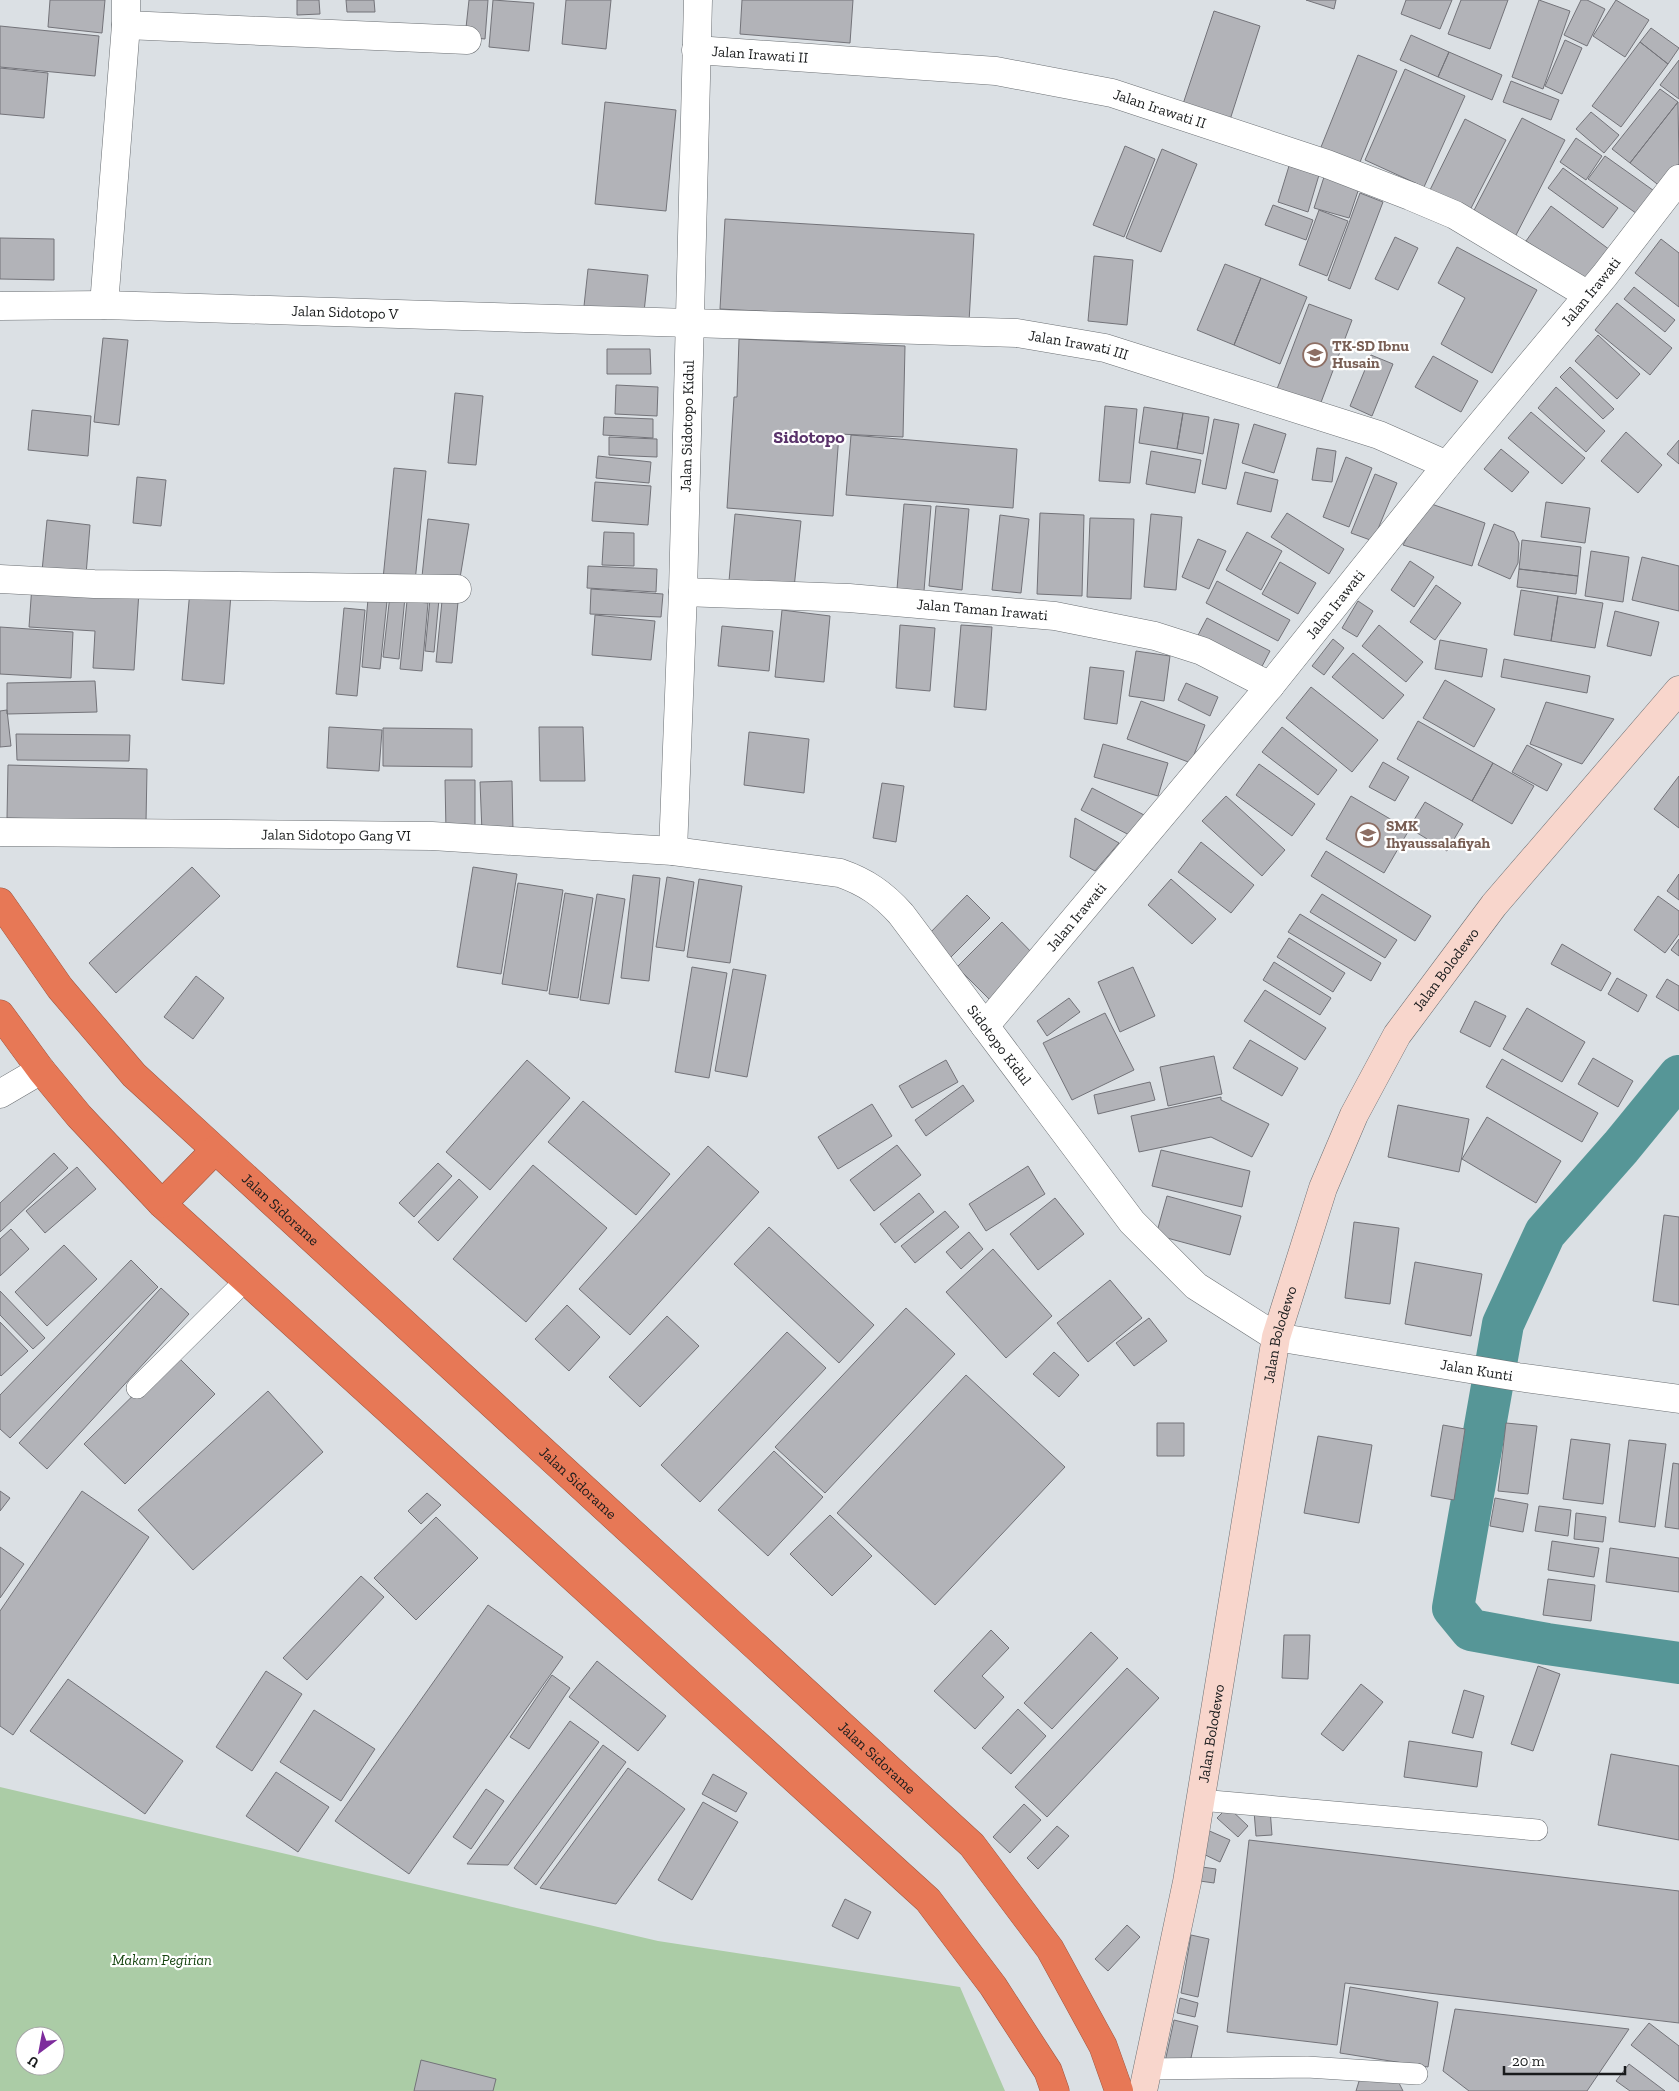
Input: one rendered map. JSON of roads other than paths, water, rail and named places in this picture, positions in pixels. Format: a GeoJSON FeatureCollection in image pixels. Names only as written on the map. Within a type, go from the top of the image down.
{"type":"FeatureCollection","features":[{"type":"Feature","properties":{"kind":"highway","name":"Jalan Sidorame"},"geometry":{"type":"LineString","coordinates":[[0,902],[60,988],[134,1075],[972,1846],[1050,1949],[1103,2046],[1119,2091]]}},
{"type":"Feature","properties":{"kind":"highway"},"geometry":{"type":"LineString","coordinates":[[0,1014],[40,1070],[79,1116],[162,1204],[928,1900],[992,1986],[1048,2071],[1055,2091]]}},
{"type":"Feature","properties":{"kind":"highway"},"geometry":{"type":"LineString","coordinates":[[162,1204],[215,1150]]}},
{"type":"Feature","properties":{"kind":"street","name":"Jalan Sidotopo Kidul"},"geometry":{"type":"LineString","coordinates":[[673,851],[683,592],[698,0]]}},
{"type":"Feature","properties":{"kind":"street"},"geometry":{"type":"LineString","coordinates":[[104,305],[126,12],[467,40]]}},
{"type":"Feature","properties":{"kind":"street","name":"Jalan Irawati II"},"geometry":{"type":"LineString","coordinates":[[696,50],[996,71],[1112,93],[1318,161],[1410,196],[1454,215],[1588,295]]}},
{"type":"Feature","properties":{"kind":"street","name":"Jalan Irawati"},"geometry":{"type":"LineString","coordinates":[[985,1026],[1270,686],[1447,465],[1588,295],[1679,179]]}},
{"type":"Feature","properties":{"kind":"street","name":"Jalan Sidotopo V"},"geometry":{"type":"LineString","coordinates":[[0,306],[104,305],[690,324]]}},
{"type":"Feature","properties":{"kind":"street","name":"Jalan Irawati III"},"geometry":{"type":"LineString","coordinates":[[690,324],[1017,333],[1106,348],[1379,435],[1447,465]]}},
{"type":"Feature","properties":{"kind":"street"},"geometry":{"type":"LineString","coordinates":[[0,579],[94,584],[457,589]]}},
{"type":"Feature","properties":{"kind":"street","name":"Jalan Taman Irawati"},"geometry":{"type":"LineString","coordinates":[[683,592],[849,598],[1055,616],[1155,636],[1202,651],[1270,686]]}},
{"type":"Feature","properties":{"kind":"street","name":"Jalan Bolodewo"},"geometry":{"type":"LineString","coordinates":[[1146,2080],[1185,1892],[1276,1337],[1323,1188],[1354,1114],[1397,1035],[1494,905],[1679,690]]}},
{"type":"Feature","properties":{"kind":"street","name":"Jalan Sidotopo Gang VI"},"geometry":{"type":"LineString","coordinates":[[0,832],[432,836],[673,851]]}},
{"type":"Feature","properties":{"kind":"street","name":"Sidotopo Kidul"},"geometry":{"type":"LineString","coordinates":[[673,851],[840,873],[859,880],[876,890],[901,914],[1132,1222],[1196,1286],[1276,1337]]}},
{"type":"Feature","properties":{"kind":"street"},"geometry":{"type":"LineString","coordinates":[[0,1094],[40,1070]]}},
{"type":"Feature","properties":{"kind":"street","name":"Jalan Kunti"},"geometry":{"type":"LineString","coordinates":[[1276,1337],[1518,1376],[1679,1399]]}},
{"type":"Feature","properties":{"kind":"lane"},"geometry":{"type":"LineString","coordinates":[[137,1388],[246,1280]]}},
{"type":"Feature","properties":{"kind":"lane"},"geometry":{"type":"LineString","coordinates":[[1200,1800],[1537,1830]]}},
{"type":"Feature","properties":{"kind":"lane"},"geometry":{"type":"LineString","coordinates":[[1146,2080],[1307,2067],[1417,2074]]}},
{"type":"Feature","properties":{"kind":"waterway"},"geometry":{"type":"LineString","coordinates":[[1679,1076],[1621,1147],[1545,1233],[1503,1324],[1453,1608],[1471,1630],[1547,1644],[1679,1663]]}},
{"type":"Feature","properties":{"kind":"place","name":"TK-SD Ibnu Husain"},"geometry":{"type":"Point","coordinates":[1315,355]}},
{"type":"Feature","properties":{"kind":"place","name":"SMK Ihyaussalafiyah"},"geometry":{"type":"Point","coordinates":[1368,835]}},
{"type":"Feature","properties":{"kind":"district","name":"Sidotopo"},"geometry":{"type":"Point","coordinates":[809,437]}},
{"type":"Feature","properties":{"kind":"park label","name":"Makam Pegirian"},"geometry":{"type":"Point","coordinates":[162,1960]}}]}
